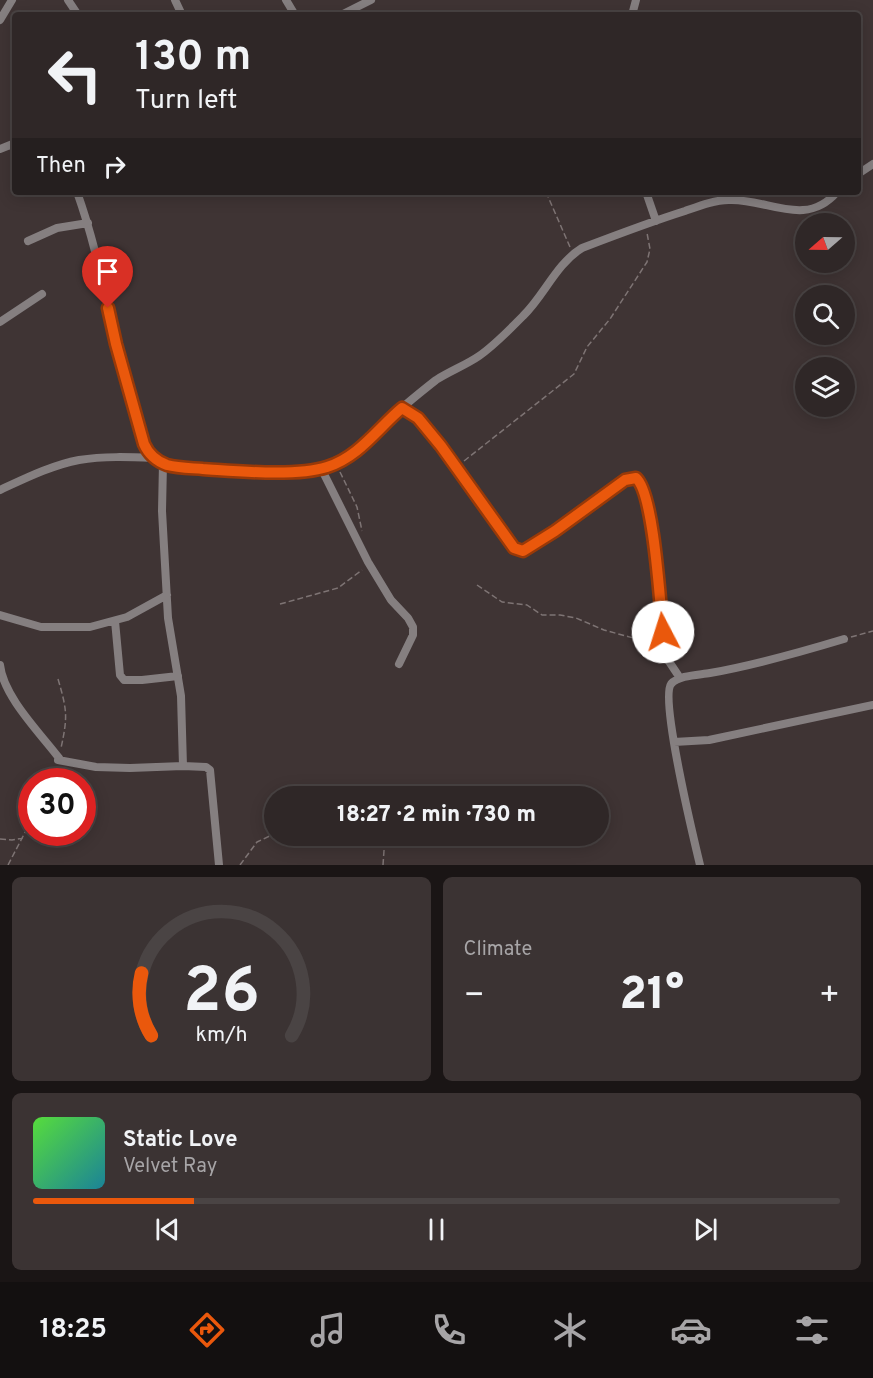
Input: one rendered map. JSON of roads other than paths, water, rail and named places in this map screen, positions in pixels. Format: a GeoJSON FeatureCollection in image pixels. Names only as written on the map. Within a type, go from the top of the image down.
{"type":"FeatureCollection","features":[{"type":"Feature","properties":{"kind":"street"},"geometry":{"type":"LineString","coordinates":[[0,20],[12,0]]}},
{"type":"Feature","properties":{"kind":"street"},"geometry":{"type":"LineString","coordinates":[[347,12],[371,0]]}},
{"type":"Feature","properties":{"kind":"street"},"geometry":{"type":"LineString","coordinates":[[0,149],[12,144]]}},
{"type":"Feature","properties":{"kind":"street"},"geometry":{"type":"LineString","coordinates":[[79,195],[103,277],[122,367],[147,451],[163,463],[186,468],[291,471],[321,468],[335,463],[364,446],[402,408],[436,381],[479,356],[504,336],[532,307],[572,254],[645,225],[705,205],[729,200],[747,201],[772,208],[800,211],[819,206],[833,195]]}},
{"type":"Feature","properties":{"kind":"street"},"geometry":{"type":"LineString","coordinates":[[647,195],[656,221]]}},
{"type":"Feature","properties":{"kind":"street"},"geometry":{"type":"LineString","coordinates":[[28,241],[57,228],[88,222]]}},
{"type":"Feature","properties":{"kind":"street"},"geometry":{"type":"LineString","coordinates":[[0,322],[42,294]]}},
{"type":"Feature","properties":{"kind":"street"},"geometry":{"type":"LineString","coordinates":[[416,416],[419,395]]}},
{"type":"Feature","properties":{"kind":"street"},"geometry":{"type":"LineString","coordinates":[[402,408],[416,416],[441,446],[514,548],[519,551],[538,542],[625,480],[636,478],[641,482],[655,550],[664,647],[673,669],[680,678]]}},
{"type":"Feature","properties":{"kind":"street"},"geometry":{"type":"LineString","coordinates":[[0,490],[28,477],[77,460],[110,457],[154,458]]}},
{"type":"Feature","properties":{"kind":"street"},"geometry":{"type":"LineString","coordinates":[[163,463],[162,511],[168,618],[181,696],[183,766]]}},
{"type":"Feature","properties":{"kind":"street"},"geometry":{"type":"LineString","coordinates":[[321,468],[368,562],[391,600],[408,618],[413,627],[413,635],[399,664]]}},
{"type":"Feature","properties":{"kind":"street"},"geometry":{"type":"LineString","coordinates":[[0,615],[41,627],[90,627],[127,618],[167,596]]}},
{"type":"Feature","properties":{"kind":"street"},"geometry":{"type":"LineString","coordinates":[[115,621],[120,675],[124,680],[178,676]]}},
{"type":"Feature","properties":{"kind":"street"},"geometry":{"type":"LineString","coordinates":[[700,865],[674,742],[668,692],[672,684],[680,678],[735,668],[844,639]]}},
{"type":"Feature","properties":{"kind":"street"},"geometry":{"type":"LineString","coordinates":[[0,665],[4,683],[11,695],[58,759],[96,767],[183,766],[206,767],[210,770],[219,865]]}},
{"type":"Feature","properties":{"kind":"street"},"geometry":{"type":"LineString","coordinates":[[674,742],[709,740],[873,705]]}}]}
